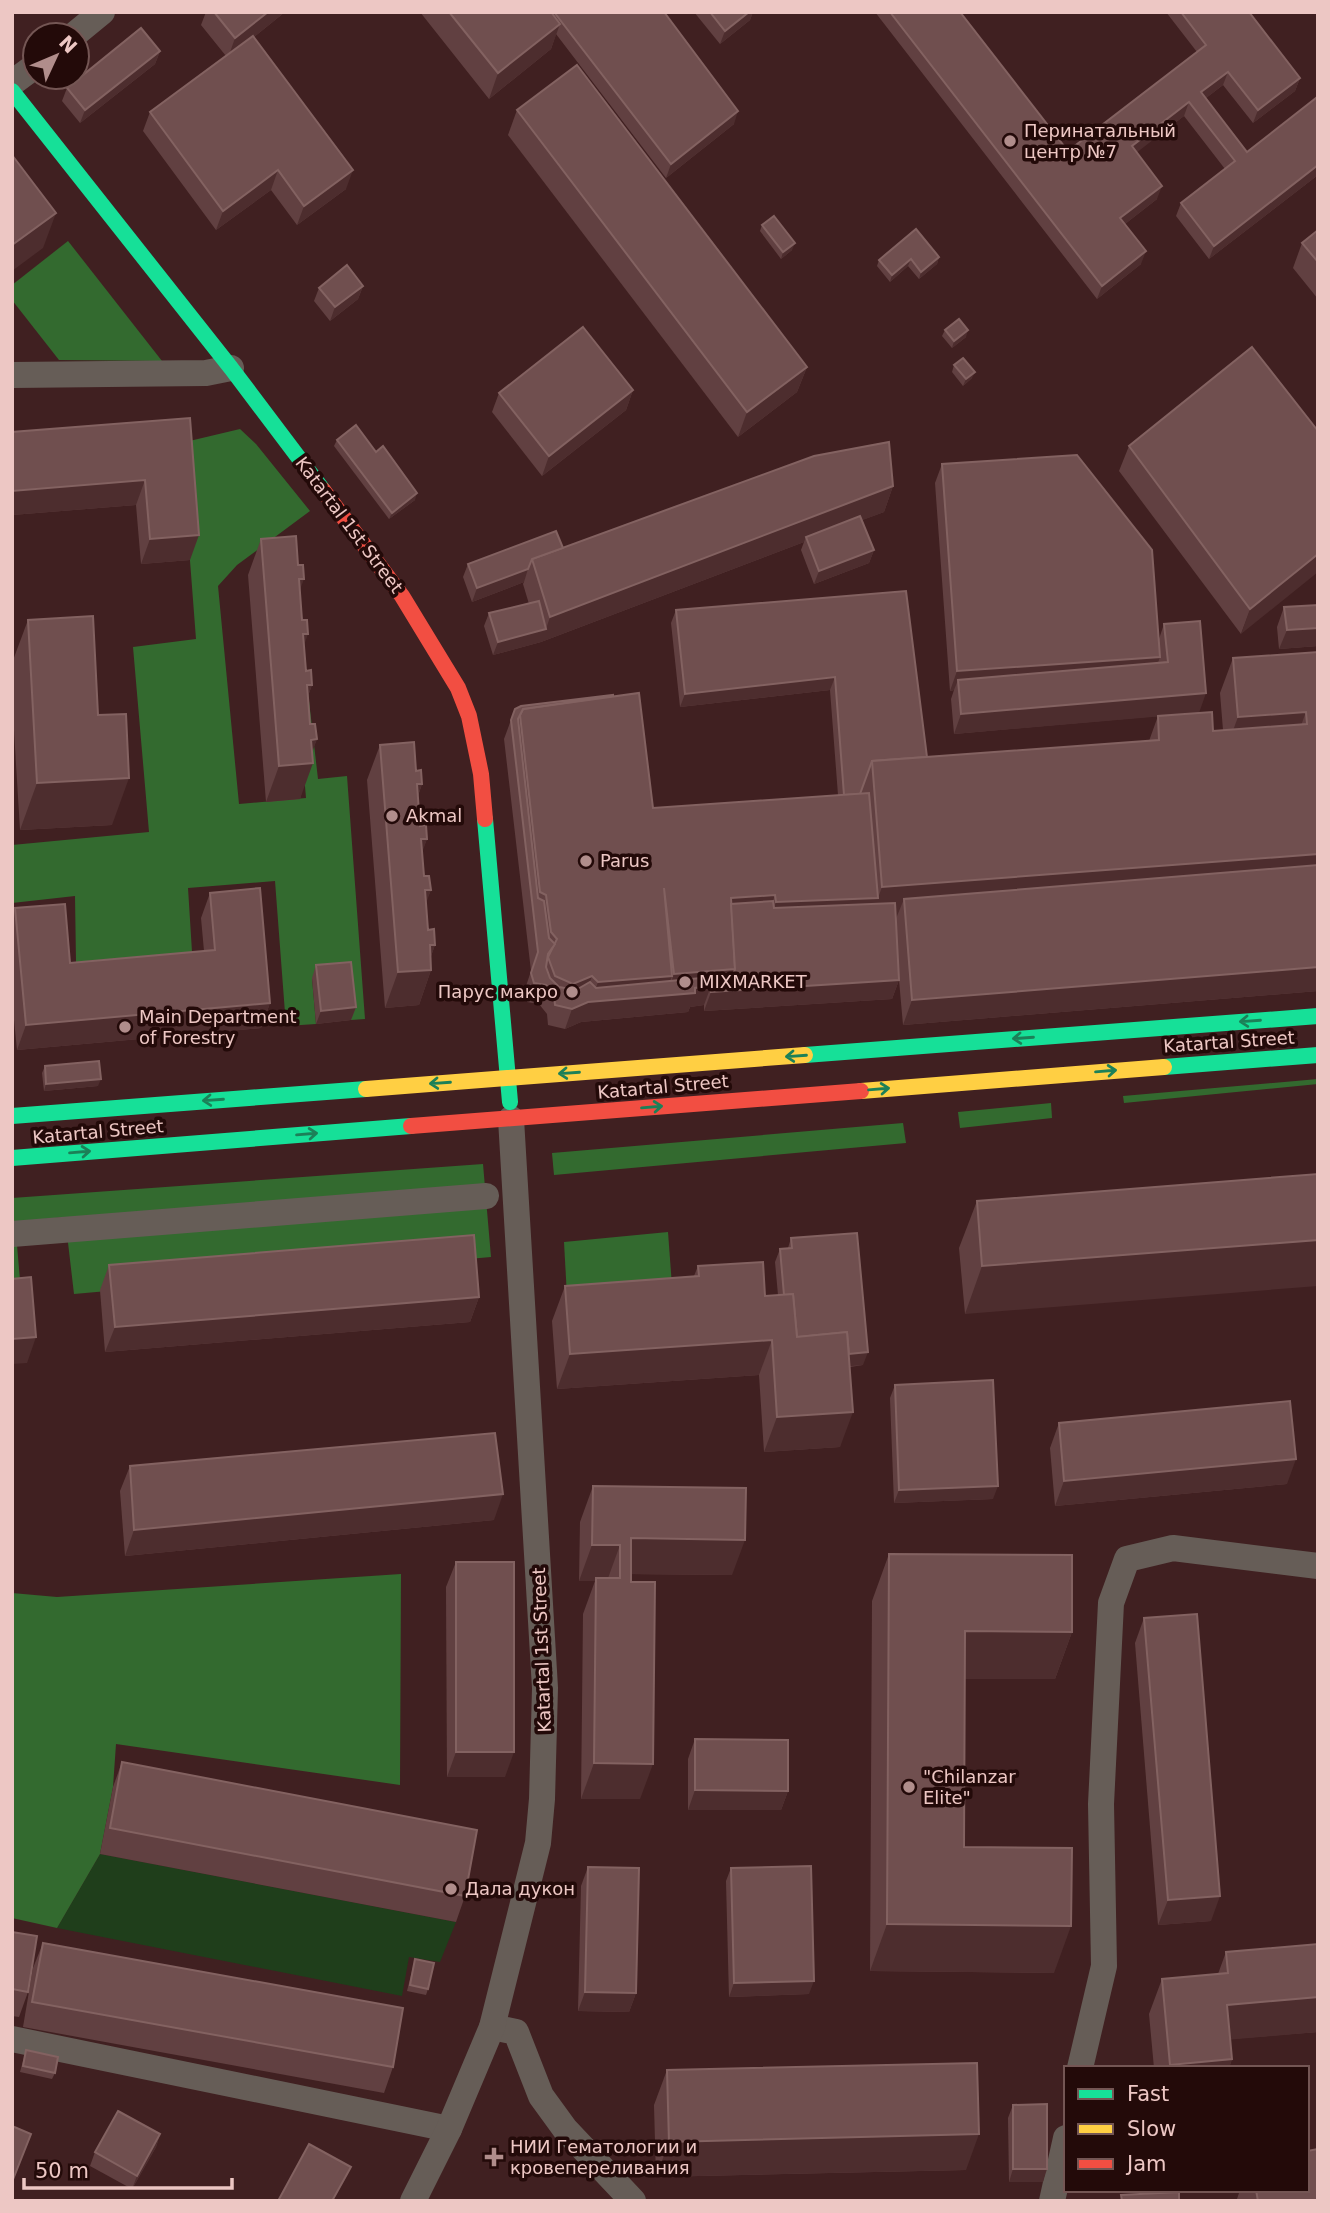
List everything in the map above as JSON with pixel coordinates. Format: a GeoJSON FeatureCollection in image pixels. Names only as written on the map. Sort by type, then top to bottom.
{"type":"FeatureCollection","features":[{"type":"Feature","properties":{"kind":"main road"},"geometry":{"type":"LineString","coordinates":[[12,91],[231,368]]}},
{"type":"Feature","properties":{"kind":"main road","name":"Katartal 1st Street"},"geometry":{"type":"LineString","coordinates":[[231,368],[402,596],[465,703],[473,730],[482,784],[511,1119]]}},
{"type":"Feature","properties":{"kind":"main road","name":"Katartal Street"},"geometry":{"type":"LineString","coordinates":[[12,1158],[511,1119],[1318,1016]]}},
{"type":"Feature","properties":{"kind":"main road","name":"Katartal Street"},"geometry":{"type":"LineString","coordinates":[[12,1116],[508,1078],[1318,1055]]}},
{"type":"Feature","properties":{"kind":"street"},"geometry":{"type":"LineString","coordinates":[[12,375],[206,373],[231,368]]}},
{"type":"Feature","properties":{"kind":"street","name":"Katartal 1st Street"},"geometry":{"type":"LineString","coordinates":[[413,2201],[449,2129],[492,2027],[538,1843],[545,1688],[511,1119]]}},
{"type":"Feature","properties":{"kind":"street"},"geometry":{"type":"LineString","coordinates":[[12,1234],[486,1196]]}},
{"type":"Feature","properties":{"kind":"street"},"geometry":{"type":"LineString","coordinates":[[1080,2066],[1104,1966],[1101,1804],[1111,1603],[1127,1559],[1174,1548],[1318,1566]]}},
{"type":"Feature","properties":{"kind":"street"},"geometry":{"type":"LineString","coordinates":[[492,2027],[516,2032],[541,2096],[565,2129],[633,2201]]}},
{"type":"Feature","properties":{"kind":"street"},"geometry":{"type":"LineString","coordinates":[[12,2039],[449,2129]]}},
{"type":"Feature","properties":{"kind":"street"},"geometry":{"type":"LineString","coordinates":[[1052,2201],[1064,2147]]}},
{"type":"Feature","properties":{"kind":"green space"},"geometry":{"type":"Polygon","coordinates":[[[68,241],[162,361],[59,360],[12,300],[12,285],[68,241]]]}},
{"type":"Feature","properties":{"kind":"green space"},"geometry":{"type":"Polygon","coordinates":[[[240,429],[256,444],[310,511],[237,565],[218,586],[239,804],[306,798],[295,668],[305,666],[318,779],[347,776],[365,1019],[351,1020],[346,975],[312,978],[316,1024],[286,1026],[275,881],[188,888],[192,952],[76,962],[75,896],[12,903],[12,845],[149,832],[133,647],[196,639],[181,443],[240,429]]]}},
{"type":"Feature","properties":{"kind":"green space"},"geometry":{"type":"Polygon","coordinates":[[[1318,1079],[1318,1084],[1124,1103],[1123,1096],[1318,1079]]]}},
{"type":"Feature","properties":{"kind":"green space"},"geometry":{"type":"Polygon","coordinates":[[[1051,1103],[1052,1118],[960,1128],[958,1112],[1051,1103]]]}},
{"type":"Feature","properties":{"kind":"green space"},"geometry":{"type":"Polygon","coordinates":[[[903,1123],[906,1143],[554,1175],[552,1153],[903,1123]]]}},
{"type":"Feature","properties":{"kind":"green space"},"geometry":{"type":"Polygon","coordinates":[[[483,1164],[491,1257],[74,1294],[65,1217],[15,1222],[22,1303],[12,1303],[12,1198],[483,1164]]]}},
{"type":"Feature","properties":{"kind":"green space"},"geometry":{"type":"Polygon","coordinates":[[[668,1232],[672,1286],[567,1296],[564,1242],[668,1232]]]}},
{"type":"Feature","properties":{"kind":"green space"},"geometry":{"type":"Polygon","coordinates":[[[401,1574],[400,1785],[116,1744],[113,1787],[100,1854],[57,1928],[12,1918],[12,1593],[57,1597],[401,1574]]]}},
{"type":"Feature","properties":{"kind":"green space"},"geometry":{"type":"Polygon","coordinates":[[[100,1854],[456,1922],[440,1962],[409,1957],[402,1996],[57,1928],[100,1854]]]}},
{"type":"Feature","properties":{"kind":"building"},"geometry":{"type":"Polygon","coordinates":[[[214,12],[268,12],[235,38],[214,12]]]}},
{"type":"Feature","properties":{"kind":"building"},"geometry":{"type":"Polygon","coordinates":[[[449,12],[551,12],[560,24],[498,73],[449,12]]]}},
{"type":"Feature","properties":{"kind":"building"},"geometry":{"type":"Polygon","coordinates":[[[554,12],[664,12],[738,111],[671,164],[554,12]]]}},
{"type":"Feature","properties":{"kind":"building"},"geometry":{"type":"Polygon","coordinates":[[[710,12],[749,12],[725,31],[710,12]]]}},
{"type":"Feature","properties":{"kind":"building","name":"Перинатальный центр №7"},"geometry":{"type":"Polygon","coordinates":[[[890,12],[960,12],[1068,151],[1206,45],[1181,12],[1249,12],[1300,78],[1258,110],[1228,72],[1201,92],[1247,152],[1316,98],[1318,165],[1214,246],[1181,203],[1235,161],[1189,102],[1132,146],[1162,186],[1120,218],[1146,251],[1102,286],[890,12]]]}},
{"type":"Feature","properties":{"kind":"building"},"geometry":{"type":"Polygon","coordinates":[[[141,28],[160,51],[85,110],[69,91],[91,91],[91,69],[141,28]]]}},
{"type":"Feature","properties":{"kind":"building"},"geometry":{"type":"Polygon","coordinates":[[[253,36],[353,170],[304,206],[278,170],[223,211],[150,112],[253,36]]]}},
{"type":"Feature","properties":{"kind":"building"},"geometry":{"type":"Polygon","coordinates":[[[577,65],[807,367],[747,412],[517,110],[577,65]]]}},
{"type":"Feature","properties":{"kind":"building"},"geometry":{"type":"Polygon","coordinates":[[[12,155],[56,213],[12,245],[12,155]]]}},
{"type":"Feature","properties":{"kind":"building"},"geometry":{"type":"Polygon","coordinates":[[[774,216],[795,243],[783,252],[762,225],[774,216]]]}},
{"type":"Feature","properties":{"kind":"building"},"geometry":{"type":"Polygon","coordinates":[[[916,229],[939,257],[921,272],[911,259],[892,275],[879,260],[916,229]]]}},
{"type":"Feature","properties":{"kind":"building"},"geometry":{"type":"Polygon","coordinates":[[[1318,230],[1318,262],[1302,243],[1318,230]]]}},
{"type":"Feature","properties":{"kind":"building"},"geometry":{"type":"Polygon","coordinates":[[[347,265],[363,286],[335,307],[319,288],[347,265]]]}},
{"type":"Feature","properties":{"kind":"building"},"geometry":{"type":"Polygon","coordinates":[[[959,319],[968,330],[954,341],[945,330],[959,319]]]}},
{"type":"Feature","properties":{"kind":"building"},"geometry":{"type":"Polygon","coordinates":[[[583,327],[633,390],[549,456],[499,393],[583,327]]]}},
{"type":"Feature","properties":{"kind":"building"},"geometry":{"type":"Polygon","coordinates":[[[1252,347],[1318,431],[1318,554],[1250,609],[1129,446],[1252,347]]]}},
{"type":"Feature","properties":{"kind":"building"},"geometry":{"type":"Polygon","coordinates":[[[963,358],[975,372],[966,379],[954,365],[963,358]]]}},
{"type":"Feature","properties":{"kind":"building"},"geometry":{"type":"Polygon","coordinates":[[[190,418],[199,535],[150,539],[145,480],[12,491],[12,432],[190,418]]]}},
{"type":"Feature","properties":{"kind":"building"},"geometry":{"type":"Polygon","coordinates":[[[356,425],[376,452],[383,446],[417,493],[392,513],[337,440],[356,425]]]}},
{"type":"Feature","properties":{"kind":"building"},"geometry":{"type":"Polygon","coordinates":[[[889,442],[893,486],[550,617],[532,559],[814,456],[889,442]]]}},
{"type":"Feature","properties":{"kind":"building"},"geometry":{"type":"Polygon","coordinates":[[[1077,455],[1152,550],[1160,657],[957,671],[942,464],[1077,455]]]}},
{"type":"Feature","properties":{"kind":"building"},"geometry":{"type":"Polygon","coordinates":[[[860,516],[874,550],[819,571],[806,537],[860,516]]]}},
{"type":"Feature","properties":{"kind":"building"},"geometry":{"type":"Polygon","coordinates":[[[556,531],[563,548],[532,559],[528,569],[477,588],[468,564],[556,531]]]}},
{"type":"Feature","properties":{"kind":"building"},"geometry":{"type":"Polygon","coordinates":[[[296,536],[298,565],[303,565],[304,579],[299,579],[302,620],[307,620],[308,634],[303,634],[306,671],[311,670],[312,685],[307,685],[310,724],[315,724],[317,739],[311,740],[313,763],[279,766],[261,539],[296,536]]]}},
{"type":"Feature","properties":{"kind":"building"},"geometry":{"type":"Polygon","coordinates":[[[906,591],[927,757],[872,761],[860,794],[844,795],[835,677],[685,694],[676,610],[906,591]]]}},
{"type":"Feature","properties":{"kind":"building"},"geometry":{"type":"Polygon","coordinates":[[[539,601],[546,629],[498,642],[489,613],[539,601]]]}},
{"type":"Feature","properties":{"kind":"building"},"geometry":{"type":"Polygon","coordinates":[[[1318,605],[1318,628],[1287,630],[1284,607],[1318,605]]]}},
{"type":"Feature","properties":{"kind":"building"},"geometry":{"type":"Polygon","coordinates":[[[93,616],[98,715],[126,714],[129,778],[37,783],[28,620],[93,616]]]}},
{"type":"Feature","properties":{"kind":"building"},"geometry":{"type":"Polygon","coordinates":[[[1200,621],[1206,693],[961,714],[958,680],[1168,662],[1164,624],[1200,621]]]}},
{"type":"Feature","properties":{"kind":"building"},"geometry":{"type":"Polygon","coordinates":[[[1318,652],[1318,854],[882,887],[872,761],[1159,740],[1158,716],[1212,712],[1213,731],[1307,724],[1306,712],[1238,717],[1233,658],[1318,652]]]}},
{"type":"Feature","properties":{"kind":"building"},"geometry":{"type":"Polygon","coordinates":[[[639,693],[653,808],[869,793],[878,898],[776,902],[775,895],[731,898],[735,969],[674,974],[664,888],[672,976],[598,982],[592,976],[573,984],[555,976],[548,957],[557,939],[551,932],[546,895],[540,892],[520,715],[523,709],[639,693]]]}},
{"type":"Feature","properties":{"kind":"building"},"geometry":{"type":"Polygon","coordinates":[[[613,695],[523,709],[518,719],[538,898],[544,901],[549,938],[555,944],[548,954],[546,967],[550,978],[559,987],[576,990],[590,982],[596,988],[733,975],[735,969],[731,904],[773,901],[774,908],[895,903],[899,980],[711,992],[711,986],[695,988],[695,993],[588,1002],[572,1009],[555,1005],[554,995],[546,985],[534,983],[531,973],[538,952],[511,720],[515,709],[521,706],[613,695]]]}},
{"type":"Feature","properties":{"kind":"building"},"geometry":{"type":"Polygon","coordinates":[[[414,742],[416,771],[421,770],[422,784],[417,784],[420,826],[426,825],[427,839],[421,839],[424,876],[429,876],[431,890],[425,890],[428,930],[434,929],[435,945],[430,945],[431,970],[398,972],[380,745],[414,742]]]}},
{"type":"Feature","properties":{"kind":"building"},"geometry":{"type":"Polygon","coordinates":[[[1318,865],[1318,967],[912,1000],[904,899],[1318,865]]]}},
{"type":"Feature","properties":{"kind":"building"},"geometry":{"type":"Polygon","coordinates":[[[260,888],[270,1003],[26,1025],[15,908],[65,904],[70,963],[215,950],[210,893],[260,888]]]}},
{"type":"Feature","properties":{"kind":"building"},"geometry":{"type":"Polygon","coordinates":[[[351,962],[356,1007],[321,1011],[316,965],[351,962]]]}},
{"type":"Feature","properties":{"kind":"building"},"geometry":{"type":"Polygon","coordinates":[[[99,1061],[101,1079],[46,1084],[45,1066],[99,1061]]]}},
{"type":"Feature","properties":{"kind":"building"},"geometry":{"type":"Polygon","coordinates":[[[1318,1174],[1318,1240],[982,1266],[977,1201],[1318,1174]]]}},
{"type":"Feature","properties":{"kind":"building"},"geometry":{"type":"Polygon","coordinates":[[[857,1233],[868,1352],[849,1354],[847,1332],[797,1337],[793,1294],[784,1295],[780,1249],[792,1248],[791,1238],[857,1233]]]}},
{"type":"Feature","properties":{"kind":"building"},"geometry":{"type":"Polygon","coordinates":[[[474,1235],[479,1297],[115,1327],[109,1265],[474,1235]]]}},
{"type":"Feature","properties":{"kind":"building"},"geometry":{"type":"Polygon","coordinates":[[[763,1262],[765,1296],[793,1294],[797,1337],[847,1332],[853,1412],[777,1417],[772,1340],[570,1354],[565,1286],[699,1276],[698,1266],[763,1262]]]}},
{"type":"Feature","properties":{"kind":"building"},"geometry":{"type":"Polygon","coordinates":[[[31,1277],[36,1337],[12,1339],[12,1279],[31,1277]]]}},
{"type":"Feature","properties":{"kind":"building"},"geometry":{"type":"Polygon","coordinates":[[[993,1380],[998,1486],[899,1490],[895,1385],[993,1380]]]}},
{"type":"Feature","properties":{"kind":"building"},"geometry":{"type":"Polygon","coordinates":[[[1290,1401],[1296,1459],[1064,1481],[1059,1423],[1290,1401]]]}},
{"type":"Feature","properties":{"kind":"building"},"geometry":{"type":"Polygon","coordinates":[[[495,1433],[503,1494],[134,1530],[130,1466],[495,1433]]]}},
{"type":"Feature","properties":{"kind":"building"},"geometry":{"type":"Polygon","coordinates":[[[593,1486],[746,1488],[745,1540],[631,1538],[631,1582],[655,1582],[653,1764],[594,1763],[596,1578],[620,1578],[620,1545],[592,1545],[593,1486]]]}},
{"type":"Feature","properties":{"kind":"building"},"geometry":{"type":"Polygon","coordinates":[[[889,1554],[1072,1555],[1072,1632],[965,1631],[964,1847],[1072,1848],[1071,1926],[887,1924],[889,1554]]]}},
{"type":"Feature","properties":{"kind":"building"},"geometry":{"type":"Polygon","coordinates":[[[456,1562],[514,1562],[514,1752],[456,1752],[456,1562]]]}},
{"type":"Feature","properties":{"kind":"building"},"geometry":{"type":"Polygon","coordinates":[[[1197,1614],[1220,1896],[1168,1900],[1144,1618],[1197,1614]]]}},
{"type":"Feature","properties":{"kind":"building"},"geometry":{"type":"Polygon","coordinates":[[[695,1739],[788,1740],[788,1791],[695,1790],[695,1739]]]}},
{"type":"Feature","properties":{"kind":"building"},"geometry":{"type":"Polygon","coordinates":[[[122,1762],[477,1830],[465,1896],[110,1828],[122,1762]]]}},
{"type":"Feature","properties":{"kind":"building"},"geometry":{"type":"Polygon","coordinates":[[[811,1866],[814,1981],[734,1983],[731,1868],[811,1866]]]}},
{"type":"Feature","properties":{"kind":"building"},"geometry":{"type":"Polygon","coordinates":[[[588,1867],[639,1868],[636,1993],[585,1992],[588,1867]]]}},
{"type":"Feature","properties":{"kind":"building"},"geometry":{"type":"Polygon","coordinates":[[[12,1932],[37,1936],[28,1992],[12,1989],[12,1932]]]}},
{"type":"Feature","properties":{"kind":"building"},"geometry":{"type":"Polygon","coordinates":[[[43,1943],[403,2008],[393,2067],[32,2002],[43,1943]]]}},
{"type":"Feature","properties":{"kind":"building"},"geometry":{"type":"Polygon","coordinates":[[[1318,1944],[1318,1997],[1227,2005],[1232,2059],[1170,2065],[1162,1979],[1228,1973],[1226,1952],[1318,1944]]]}},
{"type":"Feature","properties":{"kind":"building"},"geometry":{"type":"Polygon","coordinates":[[[415,1959],[434,1963],[428,1989],[410,1985],[415,1959]]]}},
{"type":"Feature","properties":{"kind":"building"},"geometry":{"type":"Polygon","coordinates":[[[26,2050],[58,2057],[55,2073],[23,2066],[26,2050]]]}},
{"type":"Feature","properties":{"kind":"building"},"geometry":{"type":"Polygon","coordinates":[[[977,2063],[979,2134],[669,2142],[667,2070],[977,2063]]]}},
{"type":"Feature","properties":{"kind":"building"},"geometry":{"type":"Polygon","coordinates":[[[1047,2104],[1047,2169],[1013,2169],[1013,2105],[1047,2104]]]}},
{"type":"Feature","properties":{"kind":"building"},"geometry":{"type":"Polygon","coordinates":[[[118,2111],[160,2134],[137,2176],[95,2152],[118,2111]]]}},
{"type":"Feature","properties":{"kind":"building"},"geometry":{"type":"Polygon","coordinates":[[[12,2126],[31,2134],[12,2182],[12,2126]]]}},
{"type":"Feature","properties":{"kind":"building"},"geometry":{"type":"Polygon","coordinates":[[[309,2144],[351,2167],[332,2201],[278,2201],[309,2144]]]}},
{"type":"Feature","properties":{"kind":"building"},"geometry":{"type":"Polygon","coordinates":[[[1318,2149],[1318,2201],[1258,2201],[1256,2192],[1309,2192],[1309,2151],[1318,2149]]]}},
{"type":"Feature","properties":{"kind":"building"},"geometry":{"type":"Polygon","coordinates":[[[1179,2192],[1179,2201],[1122,2201],[1121,2195],[1179,2192]]]}},
{"type":"Feature","properties":{"kind":"traffic: fast"},"geometry":{"type":"LineString","coordinates":[[12,91],[231,368],[323,490]]}},
{"type":"Feature","properties":{"kind":"traffic: fast"},"geometry":{"type":"LineString","coordinates":[[485,819],[510,1102]]}},
{"type":"Feature","properties":{"kind":"traffic: fast"},"geometry":{"type":"LineString","coordinates":[[805,1055],[1318,1016]]}},
{"type":"Feature","properties":{"kind":"traffic: fast"},"geometry":{"type":"LineString","coordinates":[[1164,1067],[1318,1055]]}},
{"type":"Feature","properties":{"kind":"traffic: fast"},"geometry":{"type":"LineString","coordinates":[[12,1116],[366,1089]]}},
{"type":"Feature","properties":{"kind":"traffic: fast"},"geometry":{"type":"LineString","coordinates":[[12,1158],[411,1126]]}},
{"type":"Feature","properties":{"kind":"traffic: slow"},"geometry":{"type":"LineString","coordinates":[[366,1089],[805,1055]]}},
{"type":"Feature","properties":{"kind":"traffic: slow"},"geometry":{"type":"LineString","coordinates":[[861,1091],[1164,1067]]}},
{"type":"Feature","properties":{"kind":"traffic: jam"},"geometry":{"type":"LineString","coordinates":[[323,490],[402,596],[458,688],[469,716],[481,774],[485,819]]}},
{"type":"Feature","properties":{"kind":"traffic: jam"},"geometry":{"type":"LineString","coordinates":[[411,1126],[861,1091]]}},
{"type":"Feature","properties":{"kind":"place","name":"Перинатальный центр №7"},"geometry":{"type":"Point","coordinates":[1010,141]}},
{"type":"Feature","properties":{"kind":"place","name":"Akmal"},"geometry":{"type":"Point","coordinates":[392,816]}},
{"type":"Feature","properties":{"kind":"place","name":"Parus"},"geometry":{"type":"Point","coordinates":[586,861]}},
{"type":"Feature","properties":{"kind":"place","name":"MIXMARKET"},"geometry":{"type":"Point","coordinates":[685,982]}},
{"type":"Feature","properties":{"kind":"place","name":"Парус макро"},"geometry":{"type":"Point","coordinates":[572,992]}},
{"type":"Feature","properties":{"kind":"place","name":"Main Department of Forestry"},"geometry":{"type":"Point","coordinates":[125,1027]}},
{"type":"Feature","properties":{"kind":"place","name":"\"Chilanzar Elite\""},"geometry":{"type":"Point","coordinates":[909,1787]}},
{"type":"Feature","properties":{"kind":"place","name":"Дала дукон"},"geometry":{"type":"Point","coordinates":[451,1889]}},
{"type":"Feature","properties":{"kind":"place","name":"НИИ Гематологии и кровепереливания"},"geometry":{"type":"Point","coordinates":[494,2157]}}]}
